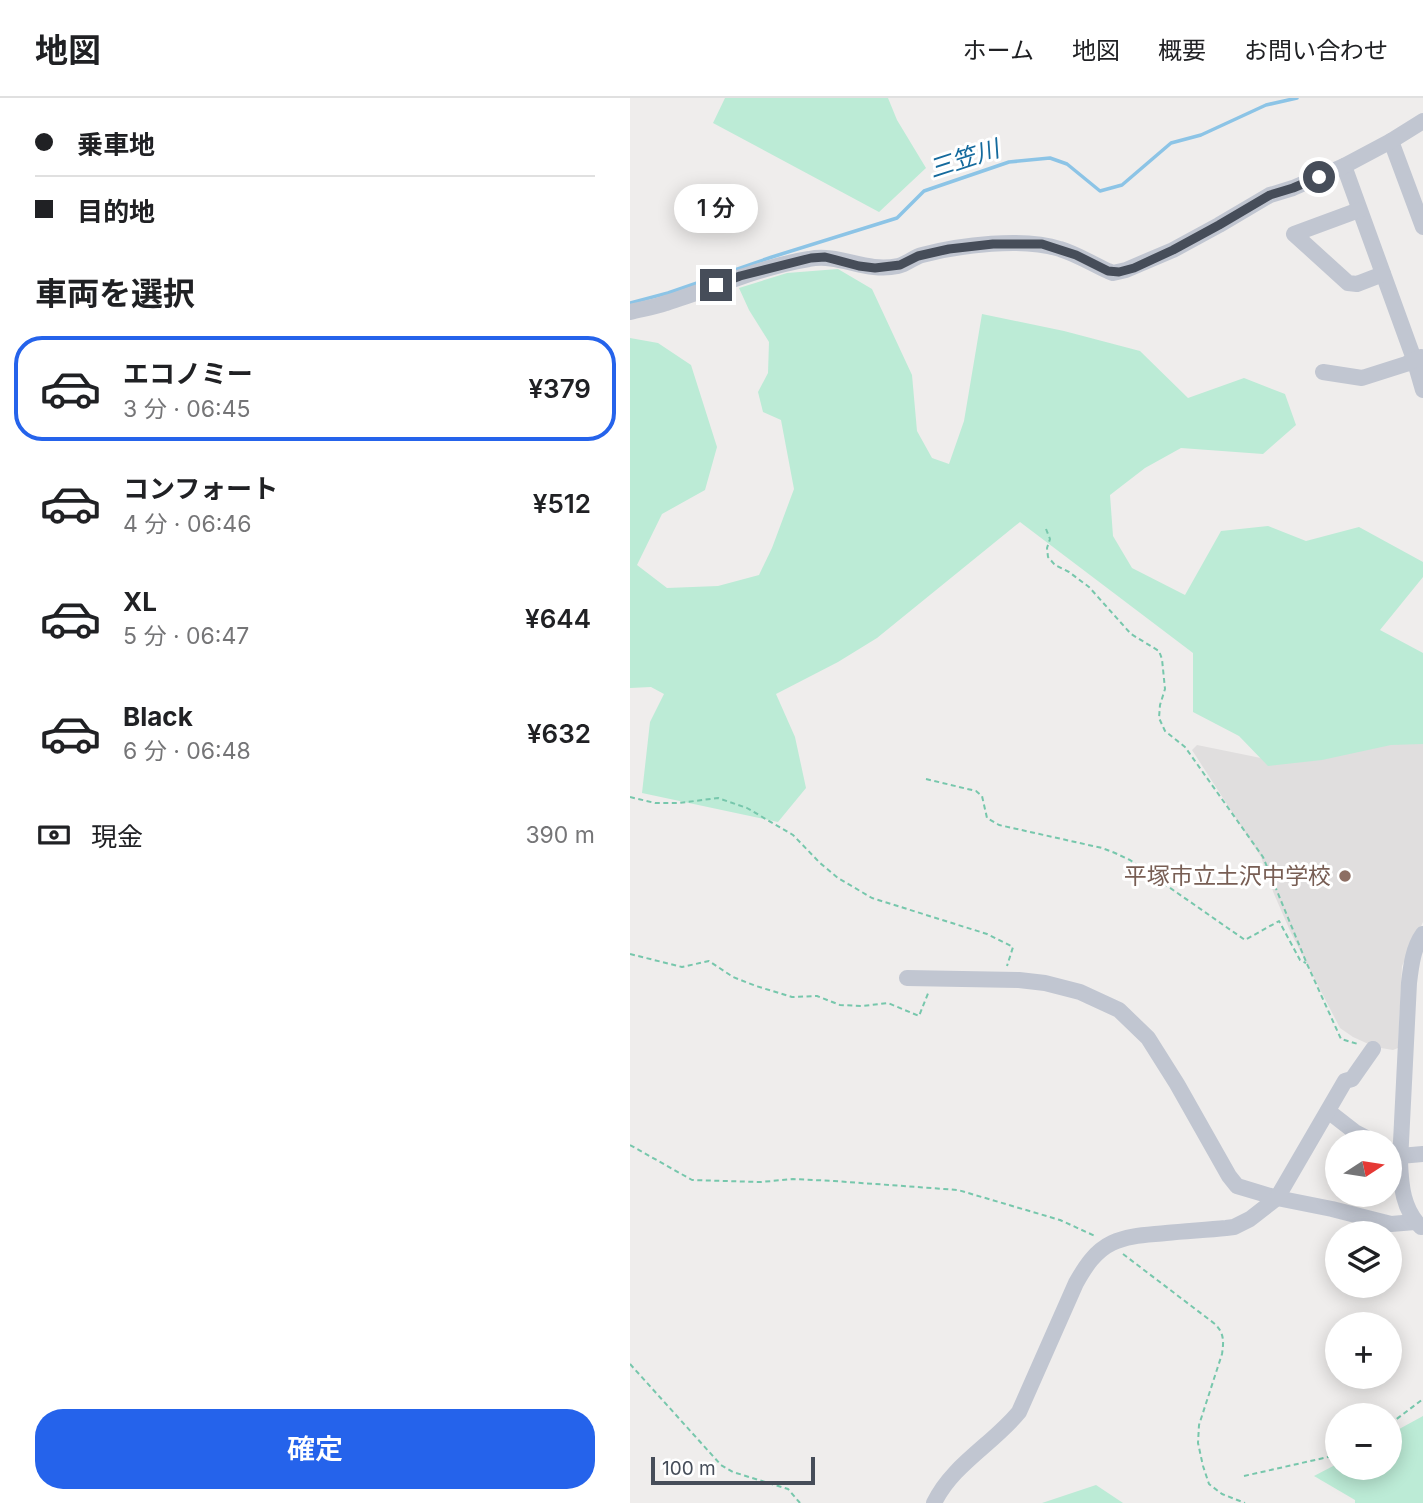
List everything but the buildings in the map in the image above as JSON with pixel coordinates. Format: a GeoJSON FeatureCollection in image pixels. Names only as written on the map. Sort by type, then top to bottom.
{"type":"FeatureCollection","features":[{"type":"Feature","properties":{"kind":"street"},"geometry":{"type":"LineString","coordinates":[[630,312],[664,304],[740,276],[825,257],[875,268],[900,265],[918,256],[969,246],[1042,244],[1076,255],[1108,271],[1119,272],[1173,250],[1270,195],[1344,166],[1423,121]]}},
{"type":"Feature","properties":{"kind":"street"},"geometry":{"type":"LineString","coordinates":[[1391,141],[1423,227]]}},
{"type":"Feature","properties":{"kind":"street"},"geometry":{"type":"LineString","coordinates":[[1344,166],[1383,275],[1419,357],[1423,390]]}},
{"type":"Feature","properties":{"kind":"street"},"geometry":{"type":"LineString","coordinates":[[1360,210],[1294,234],[1348,283],[1357,284],[1383,275]]}},
{"type":"Feature","properties":{"kind":"street"},"geometry":{"type":"LineString","coordinates":[[1323,372],[1363,379],[1419,357]]}},
{"type":"Feature","properties":{"kind":"street"},"geometry":{"type":"LineString","coordinates":[[1397,1130],[1409,983],[1413,958],[1423,934]]}},
{"type":"Feature","properties":{"kind":"street"},"geometry":{"type":"LineString","coordinates":[[907,978],[1045,983],[1080,992],[1119,1010],[1148,1038],[1237,1186],[1391,1224],[1419,1226]]}},
{"type":"Feature","properties":{"kind":"street"},"geometry":{"type":"LineString","coordinates":[[934,1503],[956,1472],[1019,1412],[1076,1283],[1096,1254],[1111,1244],[1141,1235],[1234,1227],[1251,1219],[1277,1198],[1345,1082],[1353,1079],[1373,1049]]}},
{"type":"Feature","properties":{"kind":"street"},"geometry":{"type":"LineString","coordinates":[[1328,1111],[1352,1130]]}},
{"type":"Feature","properties":{"kind":"street"},"geometry":{"type":"LineString","coordinates":[[1402,1153],[1423,1154]]}},
{"type":"Feature","properties":{"kind":"street"},"geometry":{"type":"LineString","coordinates":[[1402,1190],[1405,1204],[1419,1226]]}},
{"type":"Feature","properties":{"kind":"path"},"geometry":{"type":"LineString","coordinates":[[1046,529],[1050,539],[1048,557],[1055,565],[1089,587],[1131,634],[1159,651],[1165,689],[1159,719],[1165,731],[1185,747],[1263,857],[1341,1039],[1373,1049]]}},
{"type":"Feature","properties":{"kind":"path"},"geometry":{"type":"LineString","coordinates":[[926,779],[976,790],[982,796],[988,818],[999,825],[1101,848],[1130,860],[1245,940],[1279,921],[1300,960],[1307,964]]}},
{"type":"Feature","properties":{"kind":"path"},"geometry":{"type":"LineString","coordinates":[[630,797],[655,803],[679,803],[718,797],[747,808],[793,835],[838,878],[872,898],[987,934],[1013,947],[1003,981]]}},
{"type":"Feature","properties":{"kind":"path"},"geometry":{"type":"LineString","coordinates":[[630,954],[682,967],[709,961],[733,977],[792,997],[817,996],[840,1004],[863,1006],[888,1003],[919,1016],[933,980]]}},
{"type":"Feature","properties":{"kind":"path"},"geometry":{"type":"LineString","coordinates":[[630,1145],[692,1180],[834,1181],[958,1190],[1060,1220],[1111,1244],[1221,1330],[1224,1342],[1222,1354],[1199,1425],[1198,1443],[1209,1484],[1222,1494],[1245,1503]]}},
{"type":"Feature","properties":{"kind":"path"},"geometry":{"type":"LineString","coordinates":[[630,1364],[721,1465],[733,1472],[788,1489],[800,1503]]}},
{"type":"Feature","properties":{"kind":"path"},"geometry":{"type":"LineString","coordinates":[[1402,1415],[1423,1399]]}},
{"type":"Feature","properties":{"kind":"path"},"geometry":{"type":"LineString","coordinates":[[1244,1476],[1325,1458]]}},
{"type":"Feature","properties":{"kind":"shaded area","name":"平塚市立土沢中学校"},"geometry":{"type":"Polygon","coordinates":[[[1423,733],[1423,922],[1402,966],[1398,1048],[1393,1050],[1375,1047],[1340,1028],[1291,933],[1261,857],[1192,750],[1197,745],[1280,762],[1423,733]]]}},
{"type":"Feature","properties":{"kind":"green space"},"geometry":{"type":"Polygon","coordinates":[[[725,98],[888,98],[897,120],[926,168],[879,212],[713,123],[725,98]]]}},
{"type":"Feature","properties":{"kind":"green space"},"geometry":{"type":"Polygon","coordinates":[[[838,269],[872,289],[912,375],[917,431],[932,458],[949,464],[964,421],[982,314],[1064,331],[1140,351],[1188,398],[1244,378],[1285,394],[1296,425],[1263,454],[1181,448],[1145,468],[1110,495],[1113,536],[1132,568],[1185,595],[1221,531],[1268,526],[1306,541],[1359,527],[1423,562],[1423,577],[1380,630],[1423,653],[1423,744],[1391,745],[1322,760],[1268,766],[1239,736],[1193,712],[1193,653],[1020,522],[877,638],[776,694],[795,737],[806,788],[778,822],[642,793],[650,722],[664,694],[651,687],[630,688],[630,338],[658,343],[691,365],[717,447],[705,490],[662,514],[637,565],[667,588],[718,586],[759,575],[794,489],[781,420],[763,412],[758,392],[768,373],[769,342],[739,288],[787,273],[838,269]]]}},
{"type":"Feature","properties":{"kind":"green space"},"geometry":{"type":"Polygon","coordinates":[[[1423,1416],[1423,1503],[1355,1503],[1355,1500],[1314,1476],[1325,1470],[1325,1480],[1402,1480],[1402,1427],[1423,1416]]]}},
{"type":"Feature","properties":{"kind":"green space"},"geometry":{"type":"Polygon","coordinates":[[[1096,1485],[1123,1503],[1042,1503],[1096,1485]]]}},
{"type":"Feature","properties":{"kind":"waterway","name":"三笠川"},"geometry":{"type":"LineString","coordinates":[[630,303],[897,218],[924,191],[1009,162],[1050,158],[1067,164],[1100,191],[1122,185],[1171,143],[1201,135],[1266,105],[1297,98]]}},
{"type":"Feature","properties":{"kind":"place","name":"平塚市立土沢中学校"},"geometry":{"type":"Point","coordinates":[1345,876]}},
{"type":"Feature","properties":{"kind":"route"},"geometry":{"type":"LineString","coordinates":[[716,285],[811,258],[825,257],[875,268],[900,265],[918,256],[949,249],[993,244],[1042,244],[1059,248],[1108,271],[1119,272],[1173,250],[1270,195],[1319,177]]}}]}
